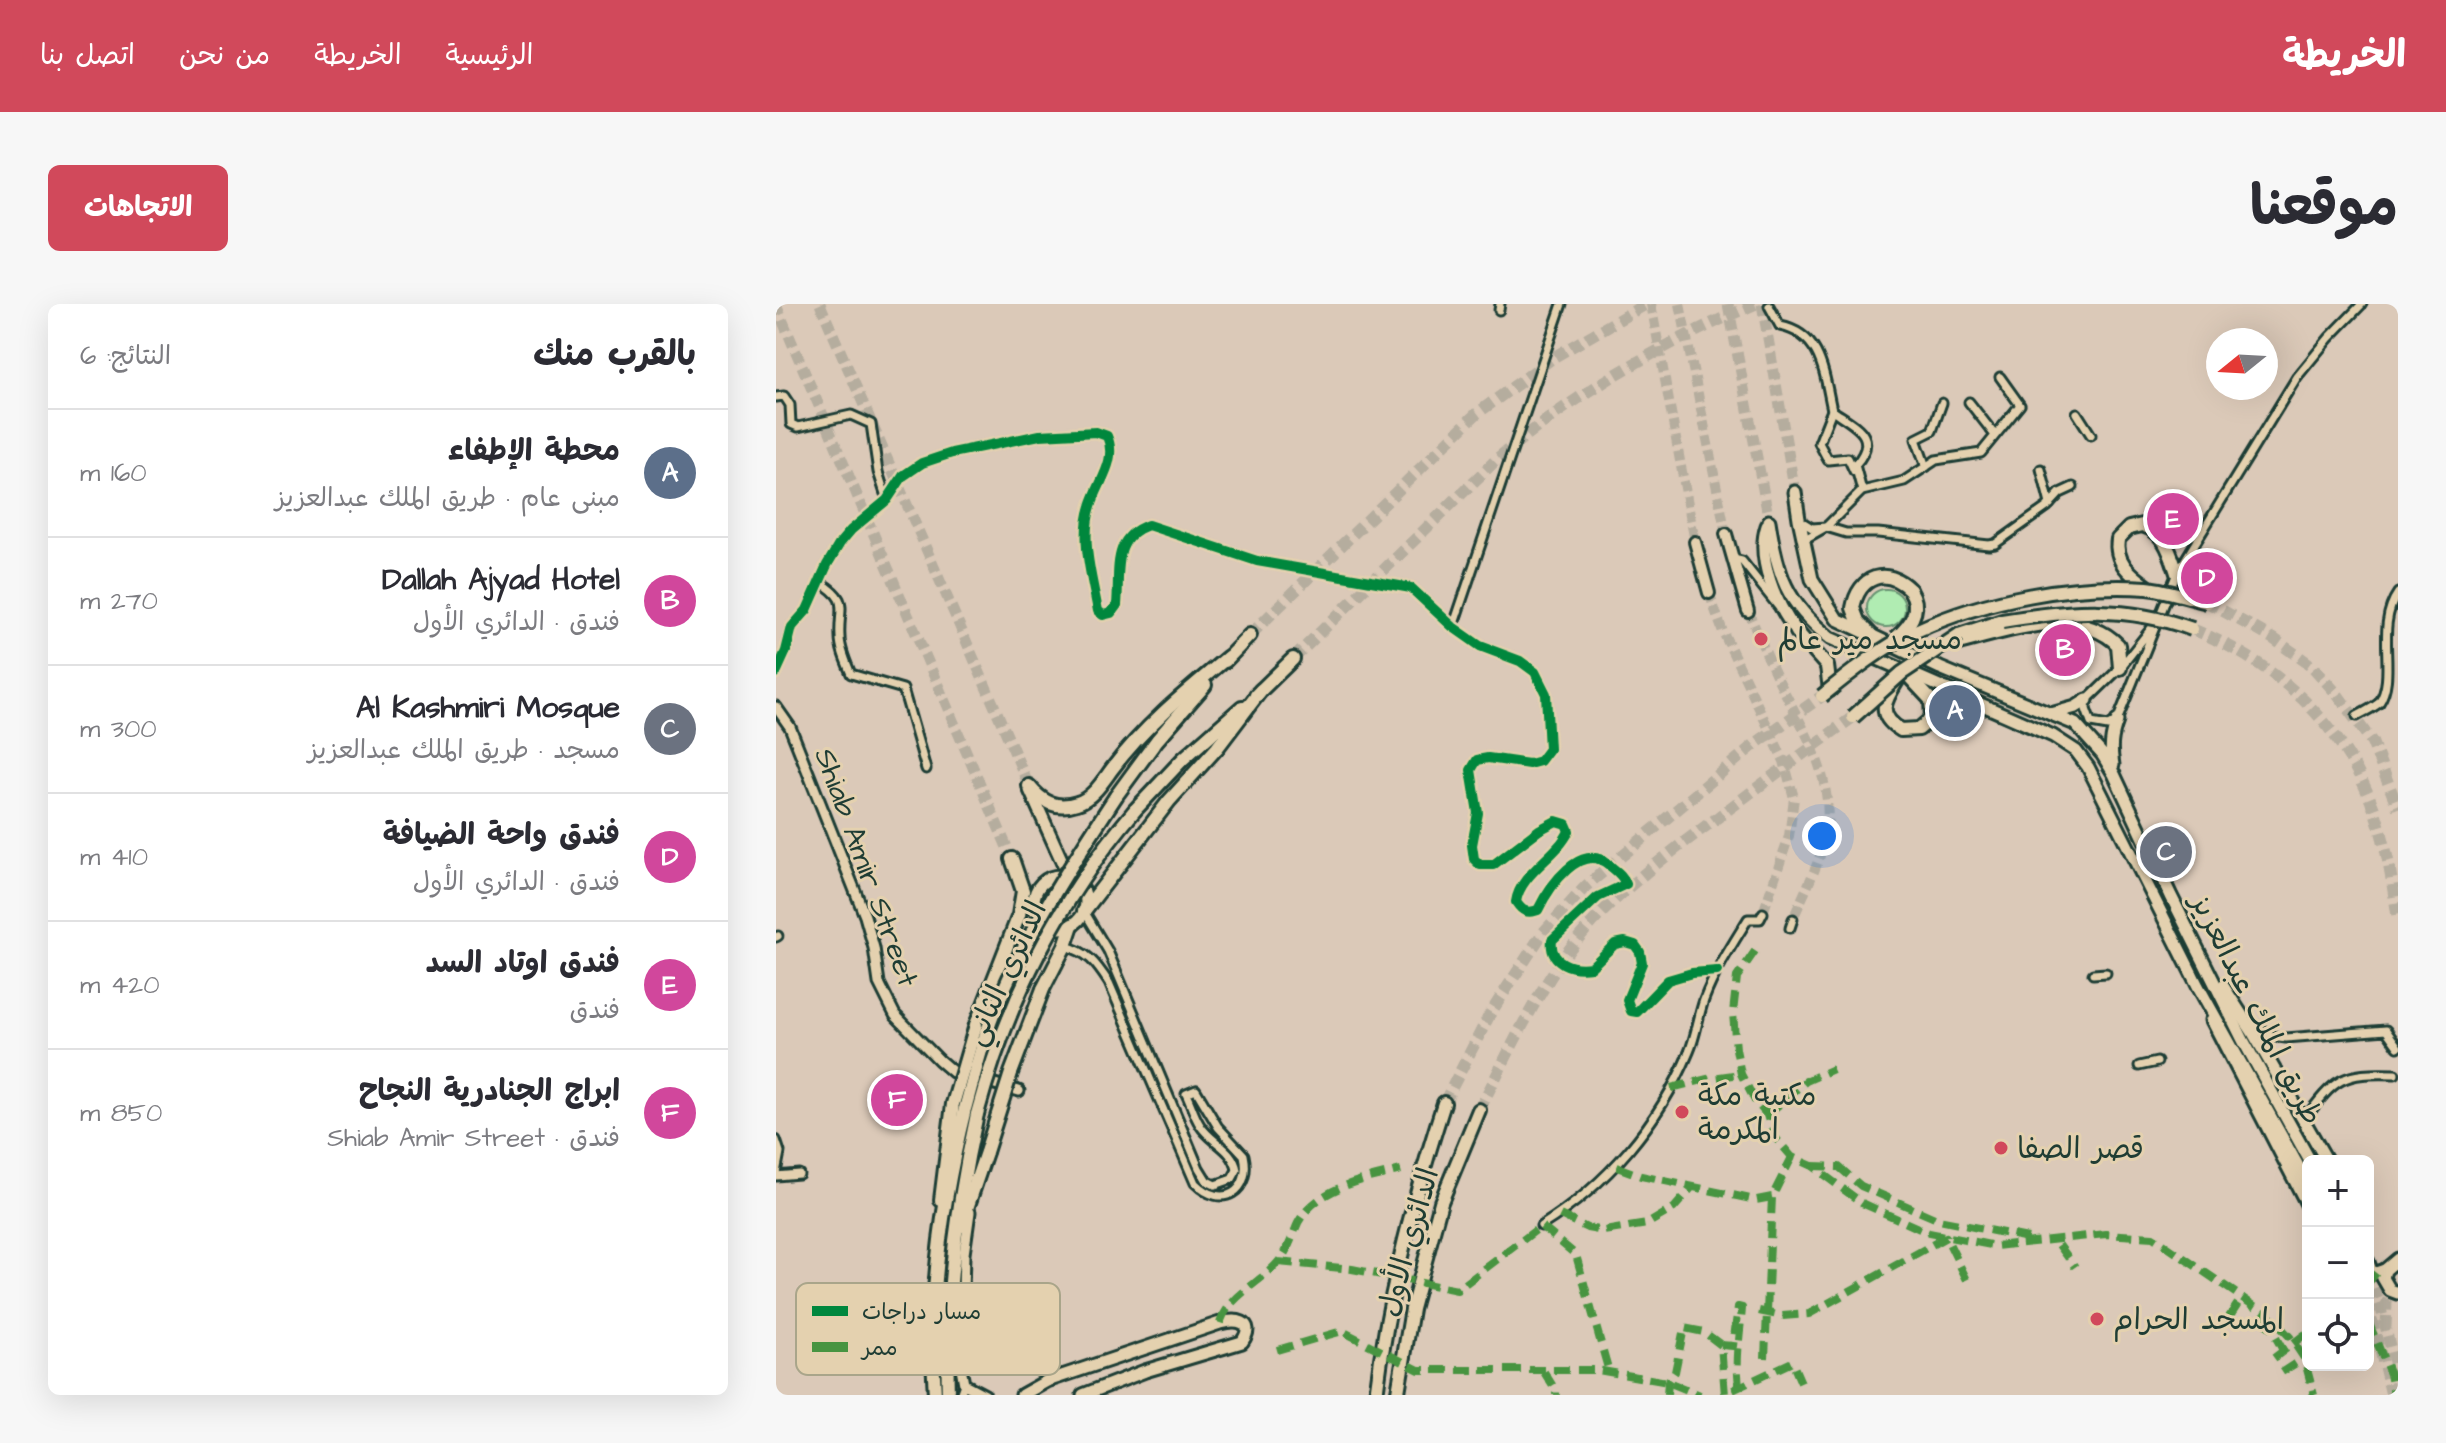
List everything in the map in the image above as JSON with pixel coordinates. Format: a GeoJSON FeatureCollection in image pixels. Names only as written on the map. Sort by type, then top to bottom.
{"type":"FeatureCollection","features":[{"type":"Feature","properties":{"kind":"highway"},"geometry":{"type":"LineString","coordinates":[[2149,588],[2122,564],[2117,548],[2123,532],[2136,525],[2150,527],[2160,535],[2177,573]]}},
{"type":"Feature","properties":{"kind":"highway"},"geometry":{"type":"LineString","coordinates":[[1873,637],[1858,621],[1853,608],[1860,587],[1878,577],[1900,581],[1910,590],[1916,607],[1913,619],[1879,653]]}},
{"type":"Feature","properties":{"kind":"highway"},"geometry":{"type":"LineString","coordinates":[[1797,632],[1827,666],[1826,693],[1879,653],[1918,630],[1991,604],[2050,592],[2149,588],[2207,602]]}},
{"type":"Feature","properties":{"kind":"highway"},"geometry":{"type":"LineString","coordinates":[[1853,717],[1902,671],[1957,640],[2002,621],[2082,611],[2122,611],[2161,617],[2192,629]]}},
{"type":"Feature","properties":{"kind":"highway"},"geometry":{"type":"LineString","coordinates":[[1957,640],[2040,625],[2081,624],[2099,630],[2118,645],[2120,668]]}},
{"type":"Feature","properties":{"kind":"highway","name":"الدائري الثاني"},"geometry":{"type":"LineString","coordinates":[[950,1283],[952,1247],[963,1173],[965,1109],[987,1032],[1004,989],[1061,880],[1116,796],[1157,740],[1250,635]]}},
{"type":"Feature","properties":{"kind":"highway"},"geometry":{"type":"LineString","coordinates":[[1029,786],[1047,803],[1065,806],[1088,798],[1160,714],[1228,657]]}},
{"type":"Feature","properties":{"kind":"highway","name":"الدائري الثاني"},"geometry":{"type":"LineString","coordinates":[[965,1109],[1037,953],[1099,855],[1172,769],[1293,659]]}},
{"type":"Feature","properties":{"kind":"highway"},"geometry":{"type":"LineString","coordinates":[[1902,671],[1931,700],[1934,709],[1932,718],[1919,729],[1901,730],[1886,716],[1884,708],[1887,697],[1902,671]]}},
{"type":"Feature","properties":{"kind":"highway"},"geometry":{"type":"LineString","coordinates":[[1084,911],[1169,801],[1217,748],[1261,690]]}},
{"type":"Feature","properties":{"kind":"highway"},"geometry":{"type":"LineString","coordinates":[[937,1283],[941,1180],[965,1109],[976,1025],[1019,915],[1023,891],[1012,859]]}},
{"type":"Feature","properties":{"kind":"highway"},"geometry":{"type":"LineString","coordinates":[[952,1247],[974,1193],[1011,1073],[1043,989],[1072,925]]}},
{"type":"Feature","properties":{"kind":"highway","name":"الدائري الأول"},"geometry":{"type":"LineString","coordinates":[[1377,1388],[1383,1335],[1399,1266],[1423,1169],[1444,1103]]}},
{"type":"Feature","properties":{"kind":"highway","name":"الدائري الأول"},"geometry":{"type":"LineString","coordinates":[[1398,1392],[1412,1309],[1441,1202],[1479,1110]]}},
{"type":"Feature","properties":{"kind":"highway"},"geometry":{"type":"LineString","coordinates":[[934,1375],[935,1395]]}},
{"type":"Feature","properties":{"kind":"highway","name":"الدائري الثاني"},"geometry":{"type":"LineString","coordinates":[[948,1375],[948,1395]]}},
{"type":"Feature","properties":{"kind":"main road","name":"طريق الملك عبدالعزيز"},"geometry":{"type":"LineString","coordinates":[[1795,492],[1812,579],[1837,619],[2075,724],[2088,736],[2114,774],[2243,1040],[2307,1155]]}},
{"type":"Feature","properties":{"kind":"main road","name":"طريق الملك عبدالعزيز"},"geometry":{"type":"LineString","coordinates":[[1784,612],[1774,591],[1763,538],[1769,521],[1779,575],[1786,589],[1818,628],[1851,649],[2027,724],[2076,751],[2088,767],[2198,986],[2302,1173]]}},
{"type":"Feature","properties":{"kind":"main road"},"geometry":{"type":"LineString","coordinates":[[1726,534],[1748,611]]}},
{"type":"Feature","properties":{"kind":"main road"},"geometry":{"type":"LineString","coordinates":[[1695,542],[1709,593]]}},
{"type":"Feature","properties":{"kind":"main road"},"geometry":{"type":"LineString","coordinates":[[1784,612],[1797,632]]}},
{"type":"Feature","properties":{"kind":"main road"},"geometry":{"type":"LineString","coordinates":[[2051,714],[2076,707],[2087,700]]}},
{"type":"Feature","properties":{"kind":"main road"},"geometry":{"type":"LineString","coordinates":[[2027,724],[2034,708]]}},
{"type":"Feature","properties":{"kind":"main road"},"geometry":{"type":"LineString","coordinates":[[2114,774],[2110,750],[2117,721]]}},
{"type":"Feature","properties":{"kind":"main road"},"geometry":{"type":"LineString","coordinates":[[1029,786],[1069,877]]}},
{"type":"Feature","properties":{"kind":"main road"},"geometry":{"type":"LineString","coordinates":[[1012,859],[1034,899]]}},
{"type":"Feature","properties":{"kind":"main road"},"geometry":{"type":"LineString","coordinates":[[1062,875],[1069,877],[1082,887],[1084,911],[1072,925],[1057,928],[1042,921],[1034,907],[1036,891],[1046,879],[1062,875]]}},
{"type":"Feature","properties":{"kind":"main road"},"geometry":{"type":"LineString","coordinates":[[2198,950],[2245,1019],[2324,1155]]}},
{"type":"Feature","properties":{"kind":"main road"},"geometry":{"type":"LineString","coordinates":[[2198,986],[2219,1037],[2302,1195]]}},
{"type":"Feature","properties":{"kind":"main road"},"geometry":{"type":"LineString","coordinates":[[2374,1272],[2385,1270],[2398,1259]]}},
{"type":"Feature","properties":{"kind":"main road"},"geometry":{"type":"LineString","coordinates":[[2385,1270],[2384,1283],[2394,1293],[2397,1287]]}},
{"type":"Feature","properties":{"kind":"main road"},"geometry":{"type":"LineString","coordinates":[[1022,1395],[1047,1381],[1220,1323],[1235,1319],[1244,1323],[1247,1329],[1242,1342],[1145,1371],[1083,1395]]}},
{"type":"Feature","properties":{"kind":"street"},"geometry":{"type":"LineString","coordinates":[[1453,627],[1562,304]]}},
{"type":"Feature","properties":{"kind":"street"},"geometry":{"type":"LineString","coordinates":[[2154,625],[2120,668],[2087,700],[2086,709],[2091,723],[2108,726],[2117,721],[2177,573],[2297,377],[2362,304]]}},
{"type":"Feature","properties":{"kind":"street"},"geometry":{"type":"LineString","coordinates":[[1769,306],[1780,326],[1796,329],[1814,345],[1832,410],[1819,443],[1828,460],[1848,458],[1862,491]]}},
{"type":"Feature","properties":{"kind":"street"},"geometry":{"type":"LineString","coordinates":[[1803,540],[1826,527],[1862,491],[1904,481],[1936,460],[1981,453],[2020,405],[2000,377]]}},
{"type":"Feature","properties":{"kind":"street"},"geometry":{"type":"LineString","coordinates":[[776,397],[784,396],[790,405],[791,424],[798,427],[851,415],[871,424],[878,472],[887,500]]}},
{"type":"Feature","properties":{"kind":"street"},"geometry":{"type":"LineString","coordinates":[[1969,402],[1994,434]]}},
{"type":"Feature","properties":{"kind":"street"},"geometry":{"type":"LineString","coordinates":[[1926,467],[1916,439],[1932,431],[1942,403]]}},
{"type":"Feature","properties":{"kind":"street"},"geometry":{"type":"LineString","coordinates":[[1832,410],[1853,423],[1868,444],[1867,452],[1855,465],[1855,473]]}},
{"type":"Feature","properties":{"kind":"street"},"geometry":{"type":"LineString","coordinates":[[2077,413],[2091,435]]}},
{"type":"Feature","properties":{"kind":"street"},"geometry":{"type":"LineString","coordinates":[[776,673],[792,627],[807,610],[840,543],[887,500],[903,476],[922,463],[952,453],[1040,435],[1096,432],[1107,436],[1112,449],[1086,526],[1098,611],[1103,615],[1111,613],[1117,605],[1122,544],[1133,530],[1148,525],[1257,561],[1411,588],[1453,627],[1480,646],[1520,661],[1535,672],[1546,694],[1549,749],[1540,761],[1529,764],[1488,758],[1477,760],[1471,770],[1478,813],[1472,845],[1474,859],[1480,865],[1493,865],[1556,821],[1566,824],[1569,831],[1564,841],[1518,890],[1516,902],[1522,910],[1529,913],[1538,910],[1548,891],[1578,861],[1589,856],[1603,859],[1624,878],[1626,884],[1598,897],[1552,940],[1551,949],[1555,957],[1567,965],[1581,968],[1599,962],[1615,944],[1625,942],[1635,945],[1642,963],[1627,1000],[1631,1011],[1637,1012],[1668,980],[1717,971]]}},
{"type":"Feature","properties":{"kind":"street"},"geometry":{"type":"LineString","coordinates":[[2041,469],[2050,504]]}},
{"type":"Feature","properties":{"kind":"street"},"geometry":{"type":"LineString","coordinates":[[1799,519],[1812,528],[1826,527],[1846,533],[1878,533],[1989,545],[1995,544],[2050,504],[2060,493],[2073,487]]}},
{"type":"Feature","properties":{"kind":"street"},"geometry":{"type":"LineString","coordinates":[[1733,559],[1742,561],[1784,612]]}},
{"type":"Feature","properties":{"kind":"street"},"geometry":{"type":"LineString","coordinates":[[820,582],[836,592],[843,606],[840,636],[851,674],[903,689],[926,769]]}},
{"type":"Feature","properties":{"kind":"street"},"geometry":{"type":"LineString","coordinates":[[2357,716],[2377,705],[2386,694],[2392,670],[2387,623],[2392,601],[2398,593]]}},
{"type":"Feature","properties":{"kind":"street","name":"Shiab Amir Street"},"geometry":{"type":"LineString","coordinates":[[776,707],[790,727],[865,916],[879,983],[895,1015],[953,1072],[1019,1091]]}},
{"type":"Feature","properties":{"kind":"street"},"geometry":{"type":"LineString","coordinates":[[1065,946],[1082,951],[1093,959],[1109,983],[1195,1183],[1206,1194],[1217,1197],[1239,1189],[1245,1179],[1244,1155],[1218,1127],[1196,1090],[1186,1094],[1200,1125],[1211,1139],[1231,1154],[1237,1170],[1225,1184],[1215,1185],[1207,1181],[1199,1168],[1108,951],[1084,911]]}},
{"type":"Feature","properties":{"kind":"street"},"geometry":{"type":"LineString","coordinates":[[1541,1226],[1560,1215],[1617,1167],[1652,1120],[1690,1050],[1704,1001],[1717,971],[1748,919],[1762,916]]}},
{"type":"Feature","properties":{"kind":"street"},"geometry":{"type":"LineString","coordinates":[[1790,928],[1793,919]]}},
{"type":"Feature","properties":{"kind":"street"},"geometry":{"type":"LineString","coordinates":[[2093,974],[2106,973]]}},
{"type":"Feature","properties":{"kind":"street"},"geometry":{"type":"LineString","coordinates":[[2245,1019],[2272,1036],[2286,1038],[2386,1030],[2398,1047]]}},
{"type":"Feature","properties":{"kind":"street"},"geometry":{"type":"LineString","coordinates":[[2139,1066],[2157,1062]]}},
{"type":"Feature","properties":{"kind":"street"},"geometry":{"type":"LineString","coordinates":[[2304,1120],[2337,1081],[2360,1074],[2395,1074]]}},
{"type":"Feature","properties":{"kind":"street"},"geometry":{"type":"LineString","coordinates":[[776,1140],[780,1152],[776,1174],[799,1174]]}},
{"type":"Feature","properties":{"kind":"street"},"geometry":{"type":"LineString","coordinates":[[963,1283],[964,1254],[974,1193]]}},
{"type":"Feature","properties":{"kind":"street"},"geometry":{"type":"LineString","coordinates":[[960,1395],[964,1384],[962,1375]]}},
{"type":"Feature","properties":{"kind":"street"},"geometry":{"type":"LineString","coordinates":[[964,1384],[985,1395]]}},
{"type":"Feature","properties":{"kind":"green space"},"geometry":{"type":"Polygon","coordinates":[[[1886,589],[1900,594],[1905,608],[1900,622],[1886,627],[1872,622],[1867,608],[1872,594],[1886,589]]]}},
{"type":"Feature","properties":{"kind":"tunnel"},"geometry":{"type":"LineString","coordinates":[[820,304],[1029,786]]}},
{"type":"Feature","properties":{"kind":"tunnel"},"geometry":{"type":"LineString","coordinates":[[1250,635],[1475,415],[1554,357],[1646,304]]}},
{"type":"Feature","properties":{"kind":"tunnel"},"geometry":{"type":"LineString","coordinates":[[1651,304],[1695,542]]}},
{"type":"Feature","properties":{"kind":"tunnel"},"geometry":{"type":"LineString","coordinates":[[1680,304],[1726,534]]}},
{"type":"Feature","properties":{"kind":"tunnel"},"geometry":{"type":"LineString","coordinates":[[1728,304],[1769,521]]}},
{"type":"Feature","properties":{"kind":"tunnel"},"geometry":{"type":"LineString","coordinates":[[1293,659],[1498,458],[1528,434],[1589,391],[1653,353],[1755,304]]}},
{"type":"Feature","properties":{"kind":"tunnel"},"geometry":{"type":"LineString","coordinates":[[1762,304],[1795,492]]}},
{"type":"Feature","properties":{"kind":"tunnel"},"geometry":{"type":"LineString","coordinates":[[776,305],[1012,859]]}},
{"type":"Feature","properties":{"kind":"tunnel"},"geometry":{"type":"LineString","coordinates":[[1709,593],[1723,632],[1784,761],[1794,798],[1789,836],[1763,913]]}},
{"type":"Feature","properties":{"kind":"tunnel"},"geometry":{"type":"LineString","coordinates":[[2207,602],[2274,639],[2312,666],[2372,742],[2398,808]]}},
{"type":"Feature","properties":{"kind":"tunnel"},"geometry":{"type":"LineString","coordinates":[[1748,611],[1812,747],[1825,786],[1825,839],[1793,919]]}},
{"type":"Feature","properties":{"kind":"tunnel"},"geometry":{"type":"LineString","coordinates":[[2192,629],[2250,658],[2277,677],[2323,720],[2342,746],[2377,818],[2398,919]]}},
{"type":"Feature","properties":{"kind":"tunnel"},"geometry":{"type":"LineString","coordinates":[[1444,1103],[1490,1014],[1542,934],[1586,886],[1755,744],[1822,696]]}},
{"type":"Feature","properties":{"kind":"tunnel"},"geometry":{"type":"LineString","coordinates":[[1479,1110],[1549,979],[1594,921],[1675,849],[1853,717]]}},
{"type":"Feature","properties":{"kind":"tunnel"},"geometry":{"type":"LineString","coordinates":[[2386,1327],[2387,1302],[2395,1285]]}},
{"type":"Feature","properties":{"kind":"tunnel"},"geometry":{"type":"LineString","coordinates":[[2374,1289],[2398,1378]]}},
{"type":"Feature","properties":{"kind":"tunnel"},"geometry":{"type":"LineString","coordinates":[[2374,1327],[2391,1395]]}},
{"type":"Feature","properties":{"kind":"marked path"},"geometry":{"type":"LineString","coordinates":[[1755,951],[1737,977],[1733,1013],[1736,1049],[1741,1074],[1755,1101],[1767,1115],[1773,1135],[1792,1157],[1812,1166],[1862,1203],[1929,1233],[1996,1246],[2106,1234],[2153,1237],[2272,1318],[2304,1358],[2314,1395]]}},
{"type":"Feature","properties":{"kind":"marked path"},"geometry":{"type":"LineString","coordinates":[[1767,1115],[1806,1081],[1833,1069]]}},
{"type":"Feature","properties":{"kind":"marked path"},"geometry":{"type":"LineString","coordinates":[[1671,1088],[1741,1074]]}},
{"type":"Feature","properties":{"kind":"marked path"},"geometry":{"type":"LineString","coordinates":[[1765,1358],[1772,1197],[1792,1157]]}},
{"type":"Feature","properties":{"kind":"marked path"},"geometry":{"type":"LineString","coordinates":[[1812,1166],[1839,1167],[1861,1186],[1939,1220],[2028,1238]]}},
{"type":"Feature","properties":{"kind":"marked path"},"geometry":{"type":"LineString","coordinates":[[1617,1167],[1641,1176],[1756,1200],[1772,1197]]}},
{"type":"Feature","properties":{"kind":"marked path"},"geometry":{"type":"LineString","coordinates":[[1220,1323],[1231,1304],[1282,1257],[1298,1223],[1317,1201],[1344,1186],[1401,1170]]}},
{"type":"Feature","properties":{"kind":"marked path"},"geometry":{"type":"LineString","coordinates":[[1560,1215],[1587,1228],[1604,1231],[1647,1224],[1674,1208],[1693,1186]]}},
{"type":"Feature","properties":{"kind":"marked path"},"geometry":{"type":"LineString","coordinates":[[1278,1262],[1352,1269],[1457,1290],[1541,1226],[1576,1255],[1609,1372]]}},
{"type":"Feature","properties":{"kind":"marked path"},"geometry":{"type":"LineString","coordinates":[[1759,1311],[1782,1316],[1809,1314],[1946,1237],[1967,1280]]}},
{"type":"Feature","properties":{"kind":"marked path"},"geometry":{"type":"LineString","coordinates":[[2059,1245],[2075,1267]]}},
{"type":"Feature","properties":{"kind":"marked path"},"geometry":{"type":"LineString","coordinates":[[2229,1317],[2242,1297]]}},
{"type":"Feature","properties":{"kind":"marked path"},"geometry":{"type":"LineString","coordinates":[[1721,1345],[1733,1346],[1738,1307],[1742,1308],[1738,1363],[1741,1395]]}},
{"type":"Feature","properties":{"kind":"marked path"},"geometry":{"type":"LineString","coordinates":[[2260,1320],[2270,1327],[2284,1352]]}},
{"type":"Feature","properties":{"kind":"marked path"},"geometry":{"type":"LineString","coordinates":[[1667,1395],[1684,1328],[1704,1332],[1721,1345],[1725,1395]]}},
{"type":"Feature","properties":{"kind":"marked path"},"geometry":{"type":"LineString","coordinates":[[1277,1350],[1342,1331],[1419,1370],[1597,1370],[1668,1382],[1700,1395]]}},
{"type":"Feature","properties":{"kind":"marked path"},"geometry":{"type":"LineString","coordinates":[[2374,1335],[2390,1374],[2394,1395]]}},
{"type":"Feature","properties":{"kind":"marked path"},"geometry":{"type":"LineString","coordinates":[[2274,1358],[2302,1337]]}},
{"type":"Feature","properties":{"kind":"marked path"},"geometry":{"type":"LineString","coordinates":[[2282,1372],[2302,1359]]}},
{"type":"Feature","properties":{"kind":"marked path"},"geometry":{"type":"LineString","coordinates":[[1733,1390],[1792,1362],[1802,1385]]}},
{"type":"Feature","properties":{"kind":"marked path"},"geometry":{"type":"LineString","coordinates":[[1544,1372],[1556,1395]]}},
{"type":"Feature","properties":{"kind":"cycle path"},"geometry":{"type":"LineString","coordinates":[[776,673],[792,627],[807,610],[840,543],[887,500],[903,476],[922,463],[952,453],[1040,435],[1096,432],[1107,436],[1110,445],[1109,463],[1091,506],[1087,532],[1088,558],[1098,611],[1103,615],[1111,613],[1117,605],[1118,568],[1123,547],[1128,538],[1148,525],[1257,561],[1411,588],[1453,627],[1480,646],[1520,661],[1535,672],[1546,694],[1549,749],[1540,761],[1529,764],[1488,758],[1477,760],[1471,770],[1478,813],[1472,845],[1474,859],[1480,865],[1493,865],[1539,830],[1556,821],[1566,824],[1569,831],[1563,840],[1524,882],[1519,892],[1516,902],[1528,912],[1538,910],[1558,879],[1577,862],[1588,858],[1598,859],[1619,873],[1626,884],[1598,897],[1552,940],[1552,948],[1563,963],[1584,968],[1591,967],[1615,944],[1625,942],[1635,945],[1642,963],[1627,1000],[1631,1011],[1637,1012],[1668,980],[1692,973],[1717,971]]}},
{"type":"Feature","properties":{"kind":"place","name":"فندق اوتاد السد"},"geometry":{"type":"Point","coordinates":[2173,519]}},
{"type":"Feature","properties":{"kind":"place","name":"فندق واحة الضيافة"},"geometry":{"type":"Point","coordinates":[2207,578]}},
{"type":"Feature","properties":{"kind":"place","name":"مسجد مير عالم"},"geometry":{"type":"Point","coordinates":[1761,639]}},
{"type":"Feature","properties":{"kind":"place","name":"Dallah Ajyad Hotel"},"geometry":{"type":"Point","coordinates":[2065,650]}},
{"type":"Feature","properties":{"kind":"place","name":"محطة الإطفاء"},"geometry":{"type":"Point","coordinates":[1955,711]}},
{"type":"Feature","properties":{"kind":"place","name":"Al Kashmiri Mosque"},"geometry":{"type":"Point","coordinates":[2166,852]}},
{"type":"Feature","properties":{"kind":"place","name":"ابراج الجنادرية النجاح"},"geometry":{"type":"Point","coordinates":[897,1100]}},
{"type":"Feature","properties":{"kind":"place","name":"مكتبة مكة المكرمة"},"geometry":{"type":"Point","coordinates":[1682,1112]}},
{"type":"Feature","properties":{"kind":"place","name":"قصر الصفا"},"geometry":{"type":"Point","coordinates":[2001,1148]}},
{"type":"Feature","properties":{"kind":"place","name":"المسجد الحرام"},"geometry":{"type":"Point","coordinates":[2097,1319]}}]}
